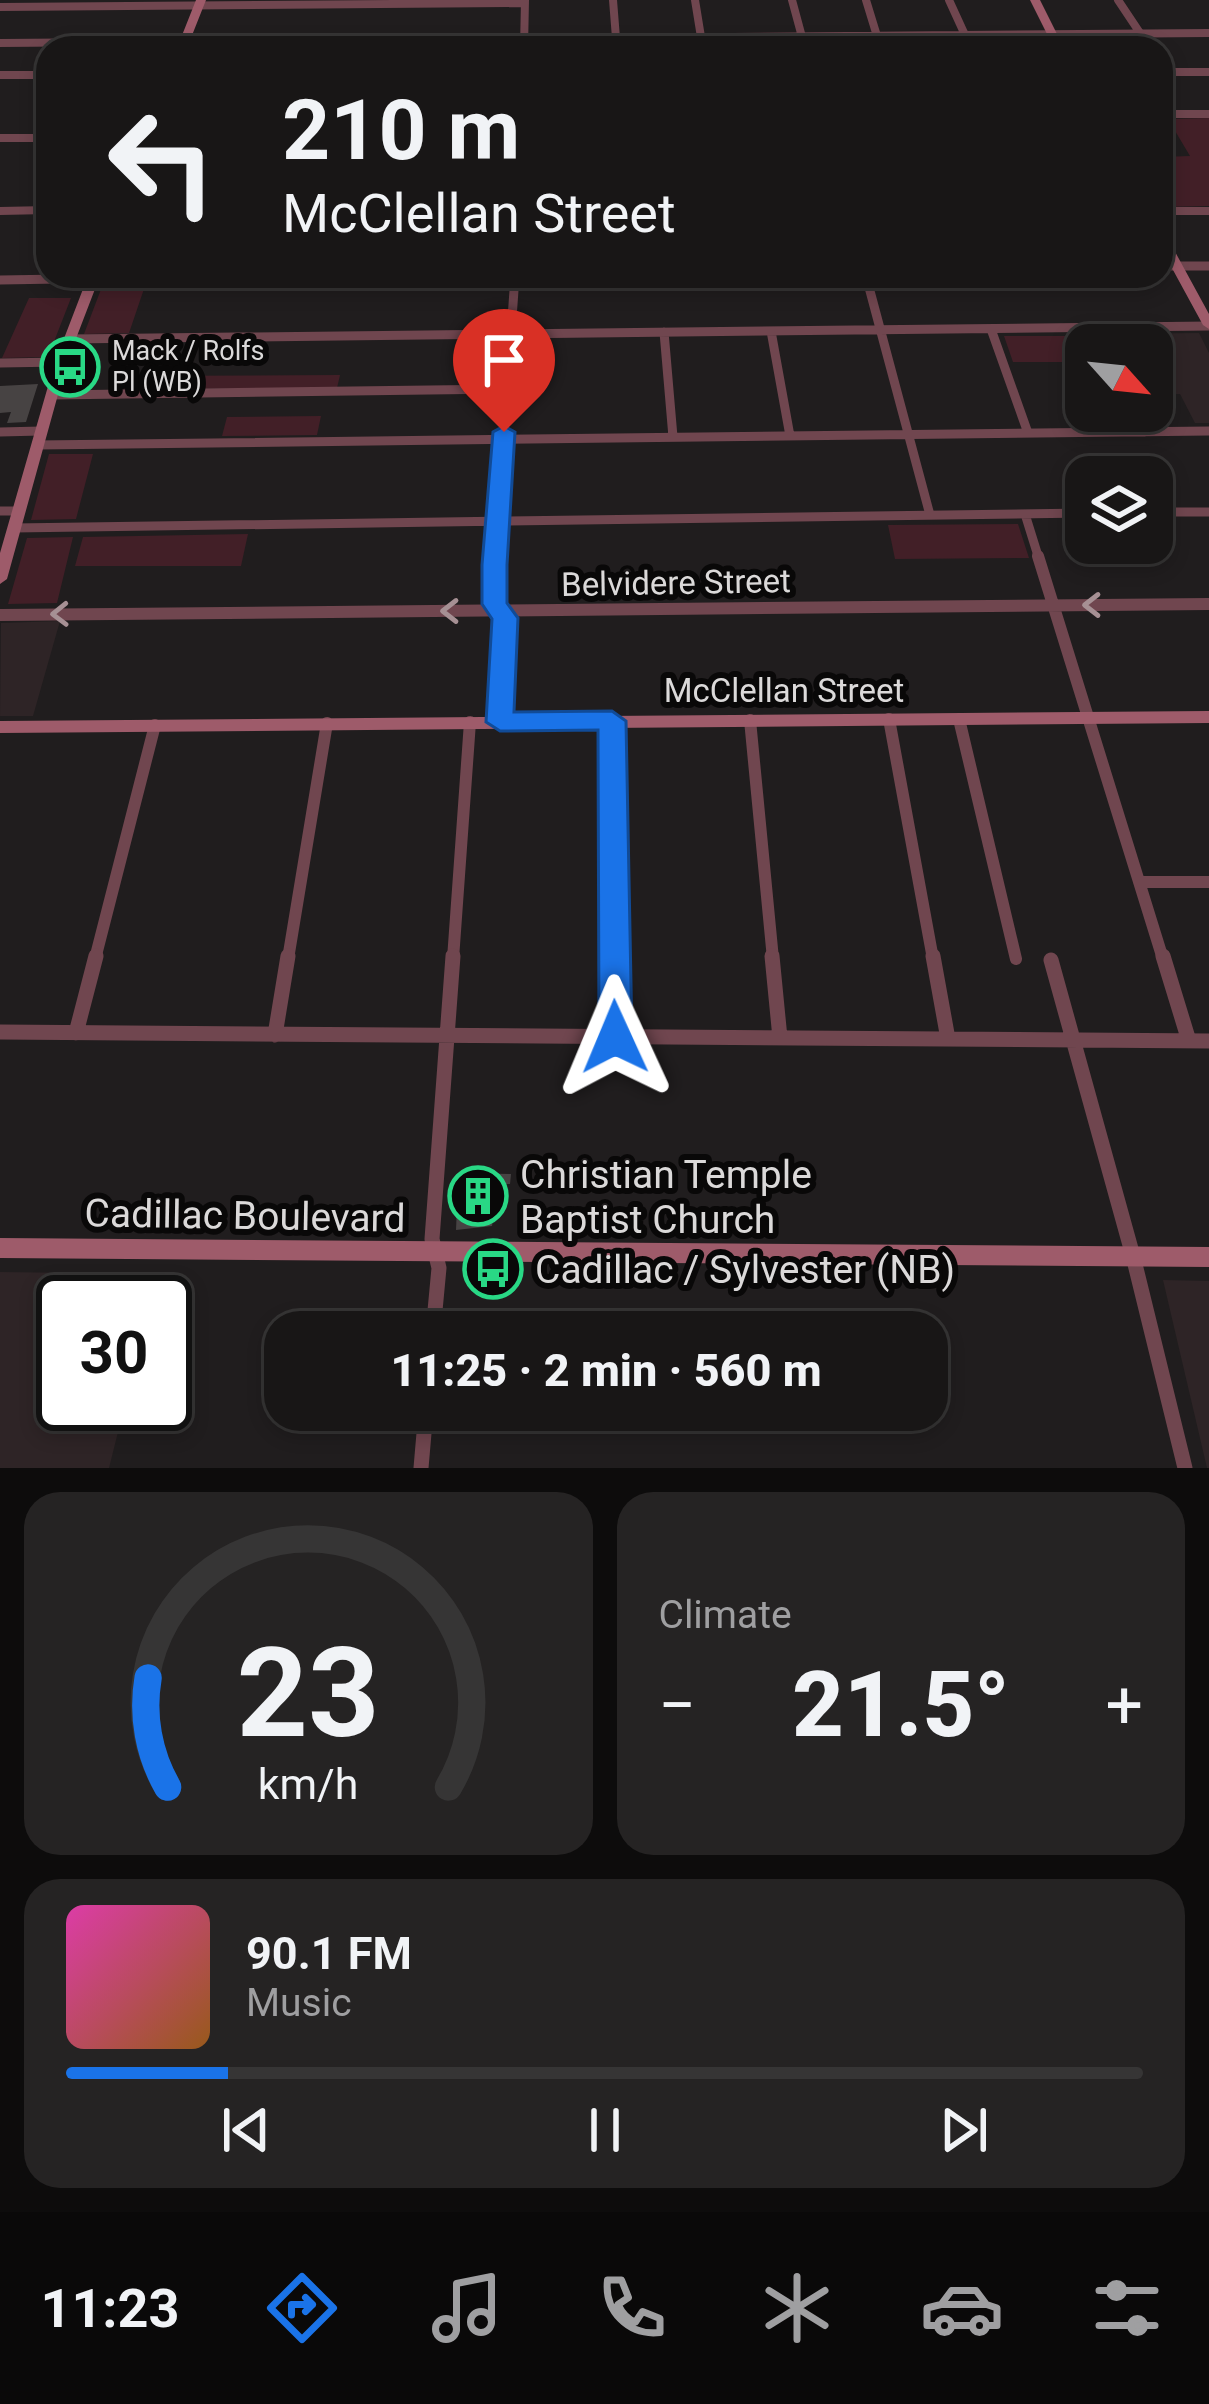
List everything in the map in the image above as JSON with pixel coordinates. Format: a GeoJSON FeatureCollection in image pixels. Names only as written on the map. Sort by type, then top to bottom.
{"type":"FeatureCollection","features":[{"type":"Feature","properties":{"kind":"street"},"geometry":{"type":"LineString","coordinates":[[613,0],[616,36]]}},
{"type":"Feature","properties":{"kind":"street"},"geometry":{"type":"LineString","coordinates":[[695,0],[700,36]]}},
{"type":"Feature","properties":{"kind":"street"},"geometry":{"type":"LineString","coordinates":[[792,0],[802,36],[1209,33]]}},
{"type":"Feature","properties":{"kind":"street"},"geometry":{"type":"LineString","coordinates":[[866,0],[878,36]]}},
{"type":"Feature","properties":{"kind":"street"},"geometry":{"type":"LineString","coordinates":[[949,0],[964,35]]}},
{"type":"Feature","properties":{"kind":"street"},"geometry":{"type":"LineString","coordinates":[[1035,0],[1052,34]]}},
{"type":"Feature","properties":{"kind":"street"},"geometry":{"type":"LineString","coordinates":[[1118,0],[1140,33]]}},
{"type":"Feature","properties":{"kind":"street"},"geometry":{"type":"LineString","coordinates":[[0,7],[525,2],[524,36]]}},
{"type":"Feature","properties":{"kind":"street"},"geometry":{"type":"LineString","coordinates":[[187,36],[200,3]]}},
{"type":"Feature","properties":{"kind":"street"},"geometry":{"type":"LineString","coordinates":[[0,43],[36,43]]}},
{"type":"Feature","properties":{"kind":"street"},"geometry":{"type":"LineString","coordinates":[[1173,72],[1209,72]]}},
{"type":"Feature","properties":{"kind":"street"},"geometry":{"type":"LineString","coordinates":[[0,75],[36,75]]}},
{"type":"Feature","properties":{"kind":"street"},"geometry":{"type":"LineString","coordinates":[[1173,115],[1209,114]]}},
{"type":"Feature","properties":{"kind":"street"},"geometry":{"type":"LineString","coordinates":[[0,138],[36,138]]}},
{"type":"Feature","properties":{"kind":"street"},"geometry":{"type":"LineString","coordinates":[[0,211],[36,210]]}},
{"type":"Feature","properties":{"kind":"street"},"geometry":{"type":"LineString","coordinates":[[1173,212],[1209,211]]}},
{"type":"Feature","properties":{"kind":"street"},"geometry":{"type":"LineString","coordinates":[[1173,266],[1209,266]]}},
{"type":"Feature","properties":{"kind":"street"},"geometry":{"type":"LineString","coordinates":[[1173,272],[1209,326]]}},
{"type":"Feature","properties":{"kind":"street"},"geometry":{"type":"LineString","coordinates":[[0,280],[36,279]]}},
{"type":"Feature","properties":{"kind":"street"},"geometry":{"type":"LineString","coordinates":[[0,579],[61,362],[89,288]]}},
{"type":"Feature","properties":{"kind":"street"},"geometry":{"type":"LineString","coordinates":[[500,722],[505,618],[494,601],[514,288]]}},
{"type":"Feature","properties":{"kind":"street"},"geometry":{"type":"LineString","coordinates":[[869,288],[930,515]]}},
{"type":"Feature","properties":{"kind":"street"},"geometry":{"type":"LineString","coordinates":[[1173,327],[1209,326]]}},
{"type":"Feature","properties":{"kind":"street"},"geometry":{"type":"LineString","coordinates":[[69,339],[1065,328]]}},
{"type":"Feature","properties":{"kind":"street"},"geometry":{"type":"LineString","coordinates":[[991,329],[1028,434]]}},
{"type":"Feature","properties":{"kind":"street"},"geometry":{"type":"LineString","coordinates":[[771,331],[790,436]]}},
{"type":"Feature","properties":{"kind":"street"},"geometry":{"type":"LineString","coordinates":[[664,332],[673,437]]}},
{"type":"Feature","properties":{"kind":"street"},"geometry":{"type":"LineString","coordinates":[[0,363],[61,362]]}},
{"type":"Feature","properties":{"kind":"street"},"geometry":{"type":"LineString","coordinates":[[51,395],[507,389]]}},
{"type":"Feature","properties":{"kind":"street"},"geometry":{"type":"LineString","coordinates":[[1173,432],[1209,431]]}},
{"type":"Feature","properties":{"kind":"street"},"geometry":{"type":"LineString","coordinates":[[0,432],[39,438],[503,440],[1145,432]]}},
{"type":"Feature","properties":{"kind":"street"},"geometry":{"type":"LineString","coordinates":[[0,511],[19,511]]}},
{"type":"Feature","properties":{"kind":"street"},"geometry":{"type":"LineString","coordinates":[[1173,512],[1209,512]]}},
{"type":"Feature","properties":{"kind":"street"},"geometry":{"type":"LineString","coordinates":[[14,527],[1065,513]]}},
{"type":"Feature","properties":{"kind":"street"},"geometry":{"type":"LineString","coordinates":[[1025,514],[1189,1041]]}},
{"type":"Feature","properties":{"kind":"street","name":"Belvidere Street"},"geometry":{"type":"LineString","coordinates":[[0,615],[1209,604]]}},
{"type":"Feature","properties":{"kind":"street","name":"McClellan Street"},"geometry":{"type":"LineString","coordinates":[[0,727],[1209,717]]}},
{"type":"Feature","properties":{"kind":"street"},"geometry":{"type":"LineString","coordinates":[[959,718],[1016,960]]}},
{"type":"Feature","properties":{"kind":"street"},"geometry":{"type":"LineString","coordinates":[[889,719],[948,1039]]}},
{"type":"Feature","properties":{"kind":"street"},"geometry":{"type":"LineString","coordinates":[[750,720],[780,1038]]}},
{"type":"Feature","properties":{"kind":"street"},"geometry":{"type":"LineString","coordinates":[[612,721],[615,1037]]}},
{"type":"Feature","properties":{"kind":"street"},"geometry":{"type":"LineString","coordinates":[[435,1311],[439,1268],[432,1239],[470,722]]}},
{"type":"Feature","properties":{"kind":"street"},"geometry":{"type":"LineString","coordinates":[[274,1035],[327,723]]}},
{"type":"Feature","properties":{"kind":"street"},"geometry":{"type":"LineString","coordinates":[[76,1033],[155,725]]}},
{"type":"Feature","properties":{"kind":"street"},"geometry":{"type":"LineString","coordinates":[[1139,882],[1209,882]]}},
{"type":"Feature","properties":{"kind":"street"},"geometry":{"type":"LineString","coordinates":[[1051,960],[1133,1256],[1185,1468]]}},
{"type":"Feature","properties":{"kind":"street"},"geometry":{"type":"LineString","coordinates":[[0,1032],[1209,1041]]}},
{"type":"Feature","properties":{"kind":"street","name":"Cadillac Boulevard"},"geometry":{"type":"LineString","coordinates":[[0,1248],[1209,1257]]}},
{"type":"Feature","properties":{"kind":"street"},"geometry":{"type":"LineString","coordinates":[[422,1468],[425,1431]]}},
{"type":"Feature","properties":{"kind":"shaded area"},"geometry":{"type":"Polygon","coordinates":[[[1209,118],[1209,206],[1173,207],[1173,157],[1190,156],[1173,119],[1209,118]]]}},
{"type":"Feature","properties":{"kind":"shaded area"},"geometry":{"type":"Polygon","coordinates":[[[101,288],[144,288],[129,333],[84,334],[101,288]]]}},
{"type":"Feature","properties":{"kind":"shaded area"},"geometry":{"type":"Polygon","coordinates":[[[29,298],[71,298],[48,357],[2,358],[29,298]]]}},
{"type":"Feature","properties":{"kind":"shaded area"},"geometry":{"type":"Polygon","coordinates":[[[1173,333],[1199,333],[1209,353],[1209,423],[1195,423],[1180,394],[1173,394],[1173,333]]]}},
{"type":"Feature","properties":{"kind":"shaded area"},"geometry":{"type":"Polygon","coordinates":[[[1004,336],[1065,336],[1065,362],[1013,362],[1004,336]]]}},
{"type":"Feature","properties":{"kind":"shaded area"},"geometry":{"type":"Polygon","coordinates":[[[340,375],[337,388],[117,389],[121,376],[340,375]]]}},
{"type":"Feature","properties":{"kind":"shaded area"},"geometry":{"type":"Polygon","coordinates":[[[321,416],[317,435],[222,436],[227,417],[321,416]]]}},
{"type":"Feature","properties":{"kind":"shaded area"},"geometry":{"type":"Polygon","coordinates":[[[49,454],[93,454],[76,519],[31,520],[49,454]]]}},
{"type":"Feature","properties":{"kind":"shaded area"},"geometry":{"type":"Polygon","coordinates":[[[1018,524],[1029,558],[895,559],[888,525],[1018,524]]]}},
{"type":"Feature","properties":{"kind":"shaded area"},"geometry":{"type":"Polygon","coordinates":[[[248,534],[241,566],[75,566],[83,537],[248,534]]]}},
{"type":"Feature","properties":{"kind":"shaded area"},"geometry":{"type":"Polygon","coordinates":[[[73,537],[57,603],[8,604],[27,538],[73,537]]]}},
{"type":"Feature","properties":{"kind":"shaded area"},"geometry":{"type":"Polygon","coordinates":[[[60,621],[33,716],[0,716],[1,623],[60,621]]]}},
{"type":"Feature","properties":{"kind":"shaded area"},"geometry":{"type":"Polygon","coordinates":[[[0,1272],[158,1274],[36,1275],[36,1431],[118,1431],[109,1468],[0,1468],[0,1272]]]}},
{"type":"Feature","properties":{"kind":"shaded area"},"geometry":{"type":"Polygon","coordinates":[[[1163,1280],[1209,1281],[1209,1468],[1207,1468],[1163,1280]]]}},
{"type":"Feature","properties":{"kind":"building"},"geometry":{"type":"Polygon","coordinates":[[[38,384],[26,422],[7,423],[11,412],[0,413],[0,386],[38,384]]]}},
{"type":"Feature","properties":{"kind":"building","name":"Christian Temple Baptist Church"},"geometry":{"type":"Polygon","coordinates":[[[464,1173],[511,1174],[510,1184],[499,1184],[492,1226],[456,1230],[458,1182],[463,1182],[464,1173]]]}},
{"type":"Feature","properties":{"kind":"place","name":"Mack / Rolfs Pl (WB)"},"geometry":{"type":"Point","coordinates":[70,367]}},
{"type":"Feature","properties":{"kind":"place","name":"Christian Temple Baptist Church"},"geometry":{"type":"Point","coordinates":[478,1196]}},
{"type":"Feature","properties":{"kind":"place","name":"Cadillac / Sylvester (NB)"},"geometry":{"type":"Point","coordinates":[493,1269]}},
{"type":"Feature","properties":{"kind":"route"},"geometry":{"type":"LineString","coordinates":[[504,432],[494,565],[494,604],[505,618],[500,722],[612,721],[615,1037]]}}]}
